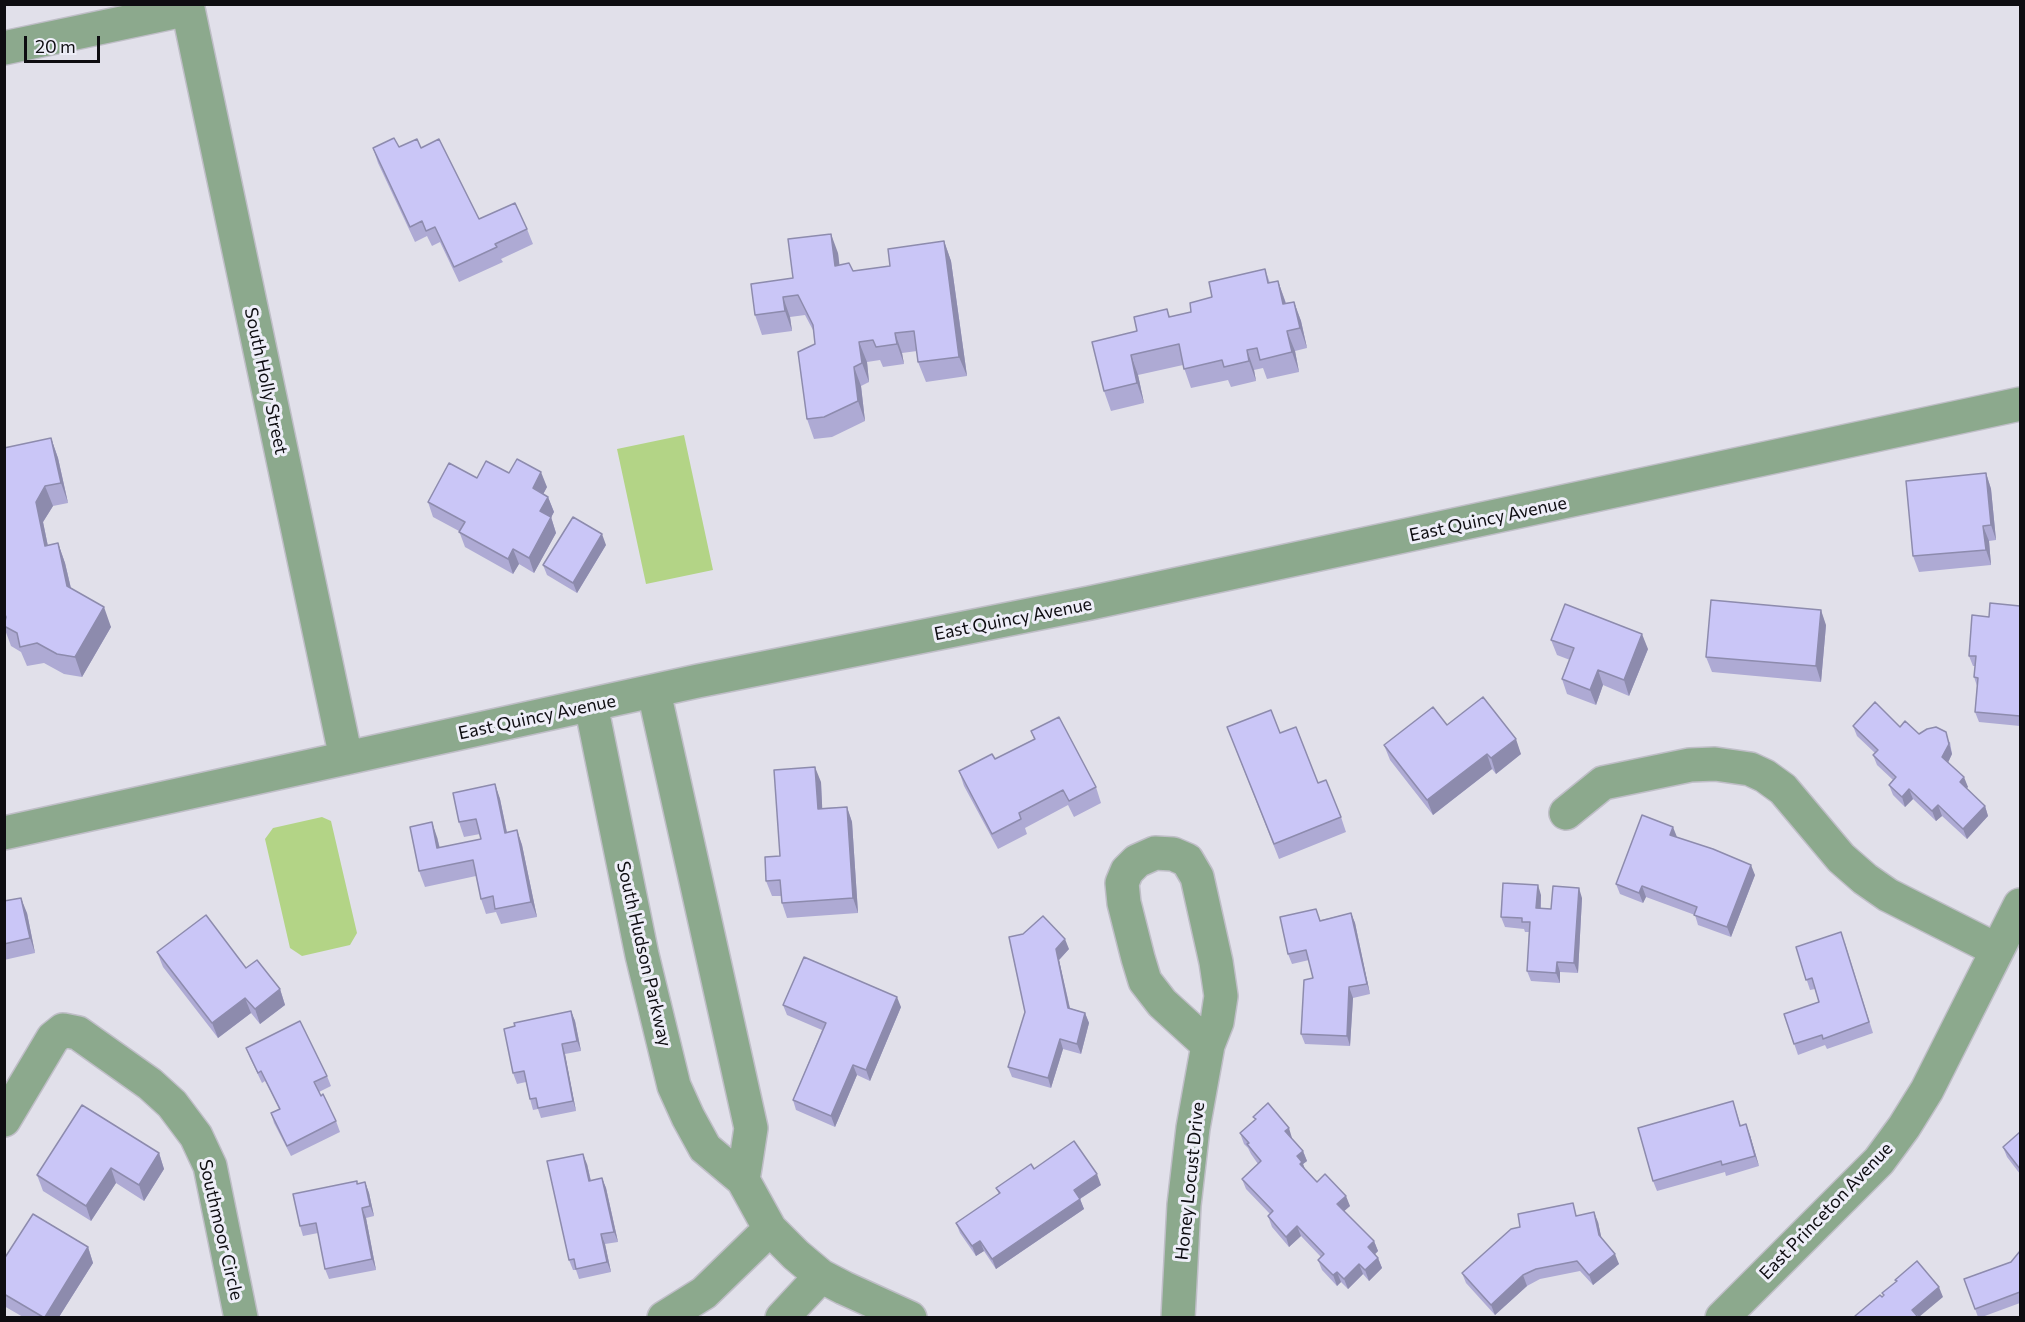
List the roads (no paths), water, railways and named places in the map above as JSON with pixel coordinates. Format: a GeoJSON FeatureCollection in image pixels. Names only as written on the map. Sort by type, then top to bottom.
{"type":"FeatureCollection","features":[{"type":"Feature","properties":{"kind":"street"},"geometry":{"type":"LineString","coordinates":[[4,48],[188,7]]}},
{"type":"Feature","properties":{"kind":"street","name":"South Holly Street"},"geometry":{"type":"LineString","coordinates":[[188,7],[346,758]]}},
{"type":"Feature","properties":{"kind":"street","name":"East Quincy Avenue"},"geometry":{"type":"LineString","coordinates":[[4,833],[591,705],[1102,601],[2020,404]]}},
{"type":"Feature","properties":{"kind":"street"},"geometry":{"type":"LineString","coordinates":[[654,692],[751,1128],[743,1180]]}},
{"type":"Feature","properties":{"kind":"street","name":"South Hudson Parkway"},"geometry":{"type":"LineString","coordinates":[[591,705],[642,955],[674,1086],[688,1117],[705,1148],[743,1180],[770,1229],[820,1276],[910,1317]]}},
{"type":"Feature","properties":{"kind":"street"},"geometry":{"type":"LineString","coordinates":[[1566,813],[1603,783],[1690,765],[1715,764],[1750,769],[1783,789],[1841,858],[1865,879],[1888,895],[1997,950]]}},
{"type":"Feature","properties":{"kind":"street","name":"Honey Locust Drive"},"geometry":{"type":"LineString","coordinates":[[1178,1317],[1185,1194],[1193,1128],[1208,1045],[1218,1022],[1221,996],[1197,877],[1187,860],[1173,854],[1155,853],[1137,861],[1127,871],[1122,883],[1124,903],[1137,958],[1145,981],[1162,1003],[1208,1045]]}},
{"type":"Feature","properties":{"kind":"street","name":"East Princeton Avenue"},"geometry":{"type":"LineString","coordinates":[[1722,1317],[1879,1161],[1892,1144],[1927,1090],[2020,905]]}},
{"type":"Feature","properties":{"kind":"street","name":"Southmoor Circle"},"geometry":{"type":"LineString","coordinates":[[4,1120],[53,1038],[63,1030],[78,1033],[150,1084],[172,1104],[196,1136],[210,1166],[241,1317]]}},
{"type":"Feature","properties":{"kind":"street"},"geometry":{"type":"LineString","coordinates":[[664,1317],[704,1293],[770,1229]]}},
{"type":"Feature","properties":{"kind":"street"},"geometry":{"type":"LineString","coordinates":[[782,1317],[820,1276]]}}]}
